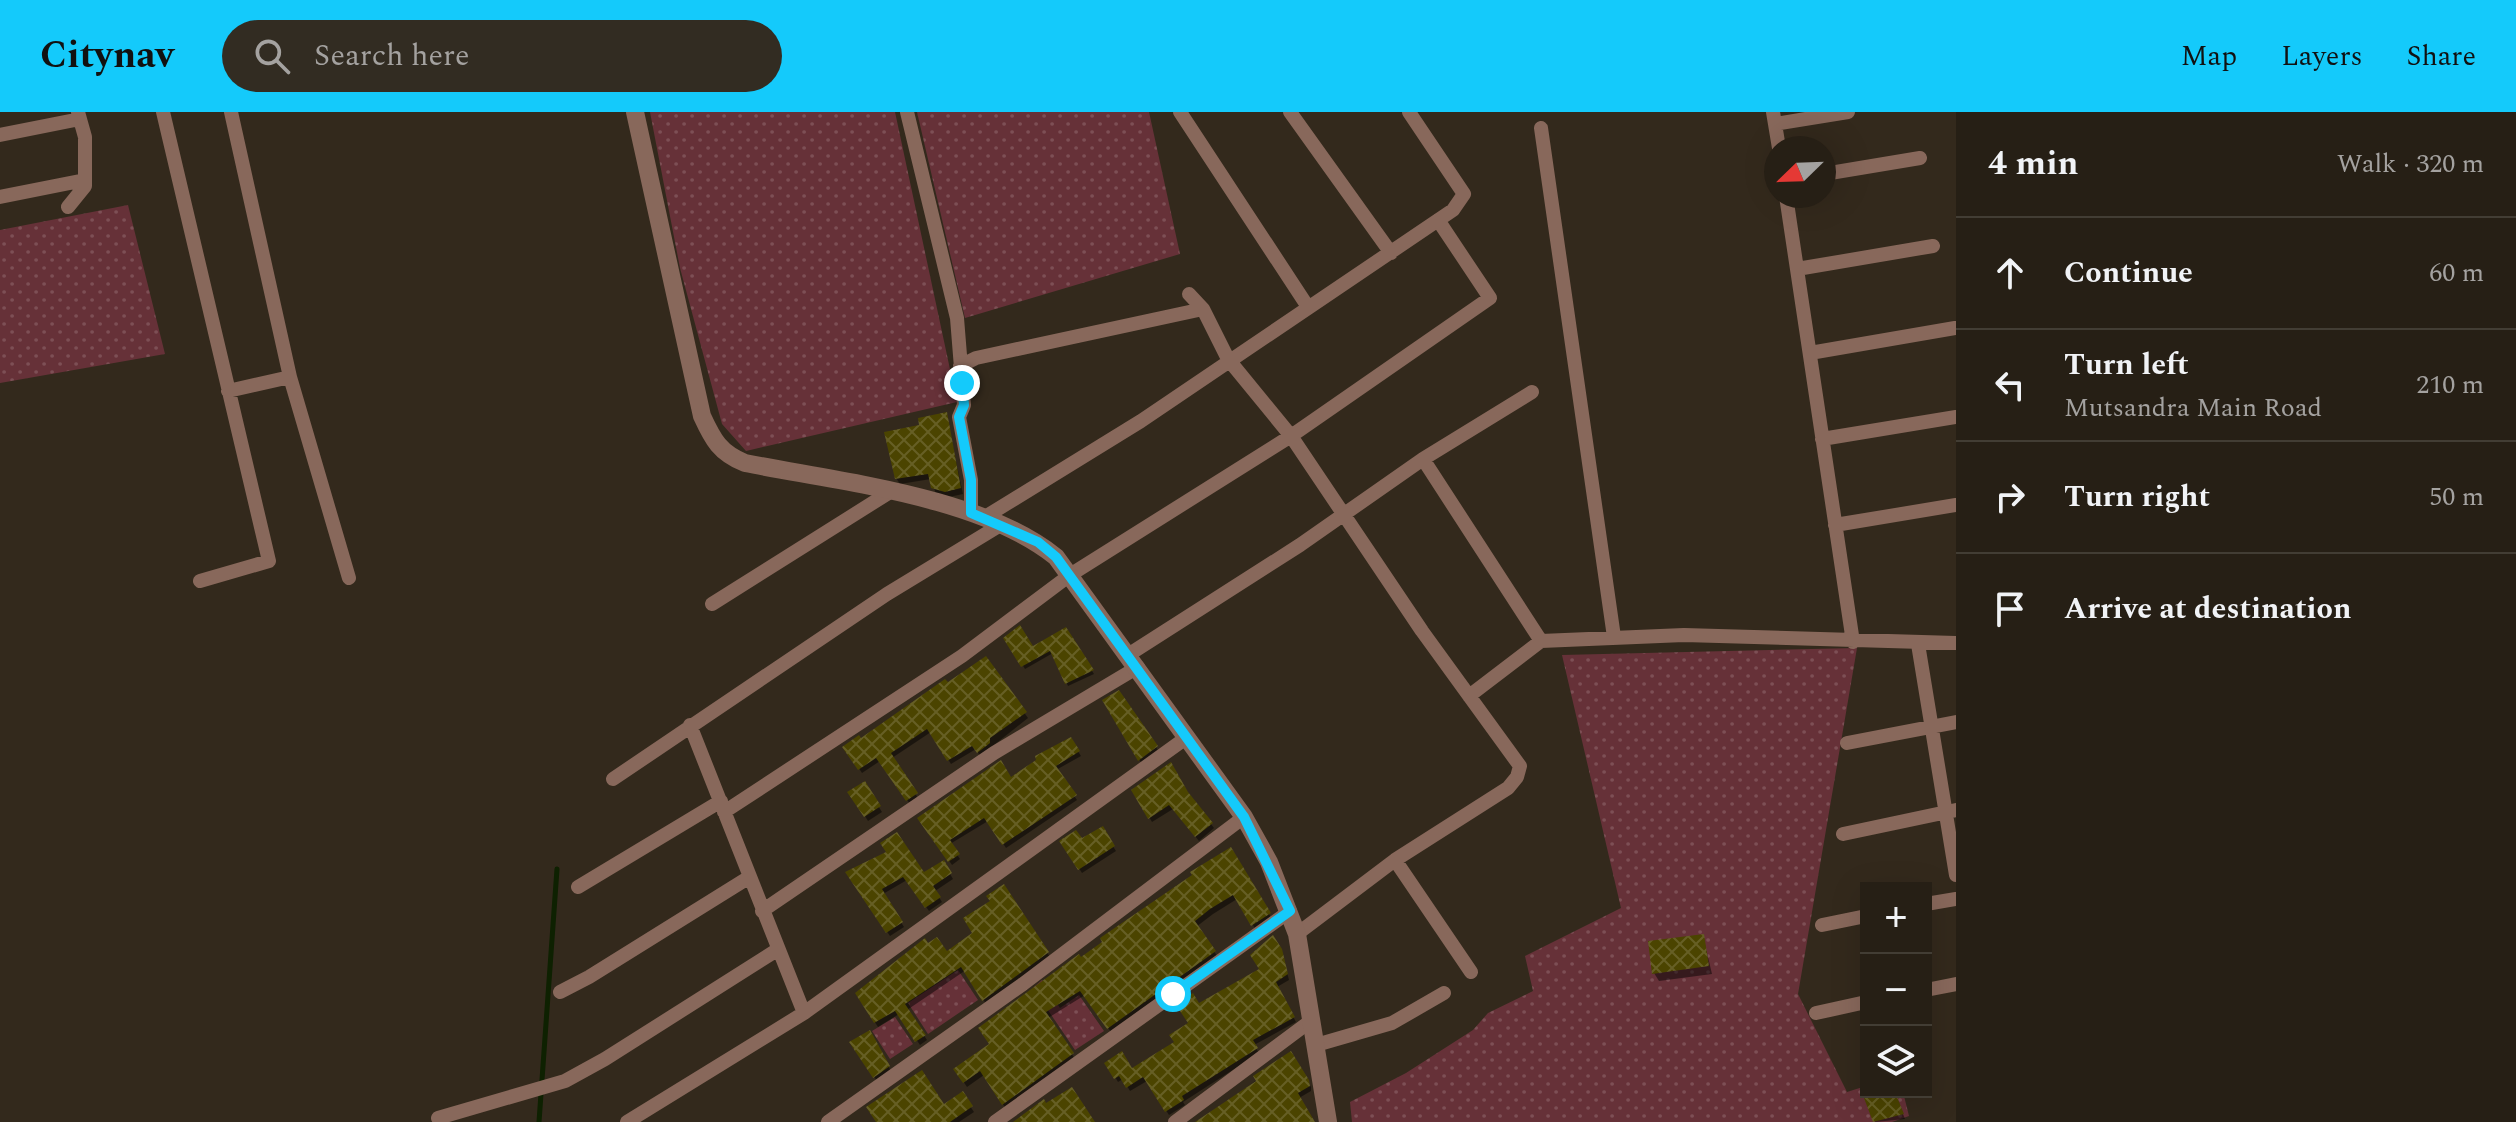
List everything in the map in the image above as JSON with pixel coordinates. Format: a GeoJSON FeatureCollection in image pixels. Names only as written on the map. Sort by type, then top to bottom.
{"type":"FeatureCollection","features":[{"type":"Feature","properties":{"kind":"street"},"geometry":{"type":"LineString","coordinates":[[163,112],[269,561],[200,581]]}},
{"type":"Feature","properties":{"kind":"street"},"geometry":{"type":"LineString","coordinates":[[231,112],[290,377],[349,578]]}},
{"type":"Feature","properties":{"kind":"street"},"geometry":{"type":"LineString","coordinates":[[635,112],[699,402],[713,441],[727,456],[745,463],[890,492],[986,518],[1038,542],[1056,557],[1244,817],[1290,911],[1312,1020],[1326,1120]]}},
{"type":"Feature","properties":{"kind":"street"},"geometry":{"type":"LineString","coordinates":[[907,112],[957,318],[964,405],[959,417],[971,480],[986,518]]}},
{"type":"Feature","properties":{"kind":"street"},"geometry":{"type":"LineString","coordinates":[[1180,112],[1308,307]]}},
{"type":"Feature","properties":{"kind":"street"},"geometry":{"type":"LineString","coordinates":[[1290,112],[1391,253]]}},
{"type":"Feature","properties":{"kind":"street"},"geometry":{"type":"LineString","coordinates":[[613,779],[887,594],[986,518],[1141,421],[1228,359],[1453,210],[1464,194],[1409,112]]}},
{"type":"Feature","properties":{"kind":"street"},"geometry":{"type":"LineString","coordinates":[[1774,118],[1848,112]]}},
{"type":"Feature","properties":{"kind":"street"},"geometry":{"type":"LineString","coordinates":[[0,135],[79,116],[85,137],[85,186],[68,207]]}},
{"type":"Feature","properties":{"kind":"street"},"geometry":{"type":"LineString","coordinates":[[1541,128],[1614,637]]}},
{"type":"Feature","properties":{"kind":"street"},"geometry":{"type":"LineString","coordinates":[[1836,172],[1920,158]]}},
{"type":"Feature","properties":{"kind":"street"},"geometry":{"type":"LineString","coordinates":[[0,197],[85,180]]}},
{"type":"Feature","properties":{"kind":"street"},"geometry":{"type":"LineString","coordinates":[[1788,208],[1853,642]]}},
{"type":"Feature","properties":{"kind":"street"},"geometry":{"type":"LineString","coordinates":[[578,887],[723,807],[962,656],[1070,575],[1291,436],[1490,298],[1438,220]]}},
{"type":"Feature","properties":{"kind":"street"},"geometry":{"type":"LineString","coordinates":[[1797,269],[1933,246]]}},
{"type":"Feature","properties":{"kind":"street"},"geometry":{"type":"LineString","coordinates":[[1189,294],[1203,309],[1228,359],[1291,436],[1520,766],[1517,777],[1508,788],[1395,860],[1297,934]]}},
{"type":"Feature","properties":{"kind":"street"},"geometry":{"type":"LineString","coordinates":[[960,366],[976,358],[1203,309]]}},
{"type":"Feature","properties":{"kind":"street"},"geometry":{"type":"LineString","coordinates":[[1810,353],[1955,328]]}},
{"type":"Feature","properties":{"kind":"street"},"geometry":{"type":"LineString","coordinates":[[228,391],[290,377]]}},
{"type":"Feature","properties":{"kind":"street"},"geometry":{"type":"LineString","coordinates":[[762,911],[1133,661],[1342,513],[1532,392]]}},
{"type":"Feature","properties":{"kind":"street"},"geometry":{"type":"LineString","coordinates":[[1822,439],[1956,417]]}},
{"type":"Feature","properties":{"kind":"street"},"geometry":{"type":"LineString","coordinates":[[1423,459],[1541,641]]}},
{"type":"Feature","properties":{"kind":"street"},"geometry":{"type":"LineString","coordinates":[[712,604],[890,492]]}},
{"type":"Feature","properties":{"kind":"street"},"geometry":{"type":"LineString","coordinates":[[1835,525],[1956,505]]}},
{"type":"Feature","properties":{"kind":"street"},"geometry":{"type":"LineString","coordinates":[[1469,696],[1541,641],[1684,635],[1956,643]]}},
{"type":"Feature","properties":{"kind":"street"},"geometry":{"type":"LineString","coordinates":[[1918,644],[1931,727],[1950,811],[1956,875]]}},
{"type":"Feature","properties":{"kind":"street"},"geometry":{"type":"LineString","coordinates":[[1847,743],[1956,722]]}},
{"type":"Feature","properties":{"kind":"street"},"geometry":{"type":"LineString","coordinates":[[690,725],[804,1013]]}},
{"type":"Feature","properties":{"kind":"street"},"geometry":{"type":"LineString","coordinates":[[627,1122],[804,1013],[1186,738]]}},
{"type":"Feature","properties":{"kind":"street"},"geometry":{"type":"LineString","coordinates":[[1843,834],[1950,811]]}},
{"type":"Feature","properties":{"kind":"street"},"geometry":{"type":"LineString","coordinates":[[828,1122],[1023,984],[1244,817]]}},
{"type":"Feature","properties":{"kind":"street"},"geometry":{"type":"LineString","coordinates":[[1395,860],[1471,972]]}},
{"type":"Feature","properties":{"kind":"street"},"geometry":{"type":"LineString","coordinates":[[560,992],[748,878]]}},
{"type":"Feature","properties":{"kind":"street"},"geometry":{"type":"LineString","coordinates":[[1932,903],[1956,899]]}},
{"type":"Feature","properties":{"kind":"street"},"geometry":{"type":"LineString","coordinates":[[995,1122],[1290,911]]}},
{"type":"Feature","properties":{"kind":"street"},"geometry":{"type":"LineString","coordinates":[[1822,925],[1860,917]]}},
{"type":"Feature","properties":{"kind":"street"},"geometry":{"type":"LineString","coordinates":[[438,1118],[565,1081],[777,950]]}},
{"type":"Feature","properties":{"kind":"street"},"geometry":{"type":"LineString","coordinates":[[1932,989],[1956,984]]}},
{"type":"Feature","properties":{"kind":"street"},"geometry":{"type":"LineString","coordinates":[[1316,1045],[1392,1023],[1444,993]]}},
{"type":"Feature","properties":{"kind":"street"},"geometry":{"type":"LineString","coordinates":[[1816,1013],[1860,1003]]}},
{"type":"Feature","properties":{"kind":"street"},"geometry":{"type":"LineString","coordinates":[[1175,1122],[1312,1020]]}},
{"type":"Feature","properties":{"kind":"shaded area"},"geometry":{"type":"Polygon","coordinates":[[[650,112],[895,112],[957,402],[746,451],[722,424],[680,268],[650,112]]]}},
{"type":"Feature","properties":{"kind":"shaded area"},"geometry":{"type":"Polygon","coordinates":[[[917,112],[1149,112],[1180,254],[965,318],[917,112]]]}},
{"type":"Feature","properties":{"kind":"shaded area"},"geometry":{"type":"Polygon","coordinates":[[[128,205],[165,354],[0,383],[0,230],[128,205]]]}},
{"type":"Feature","properties":{"kind":"shaded area"},"geometry":{"type":"Polygon","coordinates":[[[1857,648],[1798,994],[1847,1092],[1860,1088],[1860,1098],[1904,1098],[1909,1116],[1892,1122],[1352,1122],[1350,1102],[1406,1073],[1473,1030],[1488,1013],[1533,991],[1525,956],[1621,908],[1562,655],[1857,648]]]}},
{"type":"Feature","properties":{"kind":"shaded area"},"geometry":{"type":"Polygon","coordinates":[[[958,970],[978,1000],[928,1034],[908,1003],[958,970]]]}},
{"type":"Feature","properties":{"kind":"shaded area"},"geometry":{"type":"Polygon","coordinates":[[[1042,980],[1060,1008],[1079,995],[1104,1031],[1075,1050],[1033,988],[1042,980]]]}},
{"type":"Feature","properties":{"kind":"shaded area"},"geometry":{"type":"Polygon","coordinates":[[[895,1017],[913,1044],[890,1059],[872,1031],[895,1017]]]}},
{"type":"Feature","properties":{"kind":"building"},"geometry":{"type":"Polygon","coordinates":[[[947,412],[961,488],[945,492],[931,488],[928,474],[895,479],[884,432],[919,425],[918,418],[947,412]]]}},
{"type":"Feature","properties":{"kind":"building"},"geometry":{"type":"Polygon","coordinates":[[[1020,625],[1033,646],[1066,627],[1094,670],[1065,684],[1050,651],[1021,667],[1003,638],[1020,625]]]}},
{"type":"Feature","properties":{"kind":"building"},"geometry":{"type":"Polygon","coordinates":[[[986,656],[1027,712],[990,738],[990,743],[977,753],[972,746],[947,761],[927,729],[891,753],[918,793],[906,801],[876,758],[858,770],[842,747],[859,735],[861,738],[945,679],[948,682],[986,656]]]}},
{"type":"Feature","properties":{"kind":"building"},"geometry":{"type":"Polygon","coordinates":[[[1119,690],[1158,746],[1138,761],[1102,700],[1119,690]]]}},
{"type":"Feature","properties":{"kind":"building"},"geometry":{"type":"Polygon","coordinates":[[[1071,737],[1080,751],[1056,766],[1077,795],[1002,845],[984,818],[950,840],[960,854],[948,862],[917,818],[1001,760],[1011,777],[1036,760],[1035,756],[1071,737]]]}},
{"type":"Feature","properties":{"kind":"building"},"geometry":{"type":"Polygon","coordinates":[[[1171,762],[1188,792],[1213,823],[1195,837],[1169,805],[1148,819],[1131,790],[1171,762]]]}},
{"type":"Feature","properties":{"kind":"building"},"geometry":{"type":"Polygon","coordinates":[[[865,781],[881,806],[864,817],[847,792],[865,781]]]}},
{"type":"Feature","properties":{"kind":"building"},"geometry":{"type":"Polygon","coordinates":[[[1103,826],[1115,846],[1078,870],[1059,841],[1076,830],[1082,838],[1103,826]]]}},
{"type":"Feature","properties":{"kind":"building"},"geometry":{"type":"Polygon","coordinates":[[[897,832],[924,872],[944,860],[952,873],[933,886],[941,897],[925,908],[903,877],[882,889],[903,922],[886,933],[845,872],[886,852],[880,843],[897,832]]]}},
{"type":"Feature","properties":{"kind":"building"},"geometry":{"type":"Polygon","coordinates":[[[1231,847],[1271,913],[1251,926],[1233,895],[1210,909],[1195,921],[1216,951],[1107,1029],[1080,991],[1046,1012],[1074,1053],[1002,1105],[980,1071],[963,1083],[953,1069],[989,1044],[978,1028],[1079,954],[1081,957],[1102,942],[1100,938],[1192,875],[1190,872],[1231,847]]]}},
{"type":"Feature","properties":{"kind":"building"},"geometry":{"type":"Polygon","coordinates":[[[1004,884],[1049,952],[982,1001],[961,967],[905,1004],[926,1035],[915,1042],[895,1011],[874,1023],[855,993],[925,938],[928,943],[937,937],[947,951],[972,933],[963,918],[990,901],[986,896],[1004,884]]]}},
{"type":"Feature","properties":{"kind":"building"},"geometry":{"type":"Polygon","coordinates":[[[1704,934],[1709,966],[1652,974],[1648,941],[1704,934]]]}},
{"type":"Feature","properties":{"kind":"building"},"geometry":{"type":"Polygon","coordinates":[[[1273,935],[1282,949],[1288,974],[1276,982],[1295,1017],[1253,1040],[1258,1048],[1182,1096],[1184,1100],[1165,1112],[1143,1077],[1126,1088],[1119,1076],[1114,1079],[1104,1063],[1122,1051],[1132,1068],[1174,1042],[1169,1035],[1188,1023],[1176,1005],[1193,993],[1199,1003],[1259,969],[1250,955],[1273,935]]]}},
{"type":"Feature","properties":{"kind":"building"},"geometry":{"type":"Polygon","coordinates":[[[870,1030],[890,1066],[873,1078],[849,1042],[870,1030]]]}},
{"type":"Feature","properties":{"kind":"building"},"geometry":{"type":"Polygon","coordinates":[[[1291,1051],[1309,1080],[1310,1086],[1298,1093],[1315,1122],[1195,1122],[1256,1081],[1253,1076],[1291,1051]]]}},
{"type":"Feature","properties":{"kind":"building"},"geometry":{"type":"Polygon","coordinates":[[[922,1070],[944,1104],[963,1091],[973,1106],[950,1122],[876,1122],[866,1107],[922,1070]]]}},
{"type":"Feature","properties":{"kind":"building"},"geometry":{"type":"Polygon","coordinates":[[[1072,1087],[1095,1122],[1013,1122],[1044,1099],[1046,1103],[1072,1087]]]}},
{"type":"Feature","properties":{"kind":"building"},"geometry":{"type":"Polygon","coordinates":[[[1864,1098],[1897,1098],[1904,1114],[1873,1122],[1864,1098]]]}},
{"type":"Feature","properties":{"kind":"waterway"},"geometry":{"type":"LineString","coordinates":[[539,1122],[557,869]]}},
{"type":"Feature","properties":{"kind":"route"},"geometry":{"type":"LineString","coordinates":[[962,383],[964,405],[959,417],[971,480],[971,513],[1038,542],[1056,557],[1244,817],[1269,862],[1290,911],[1173,994]]}}]}
